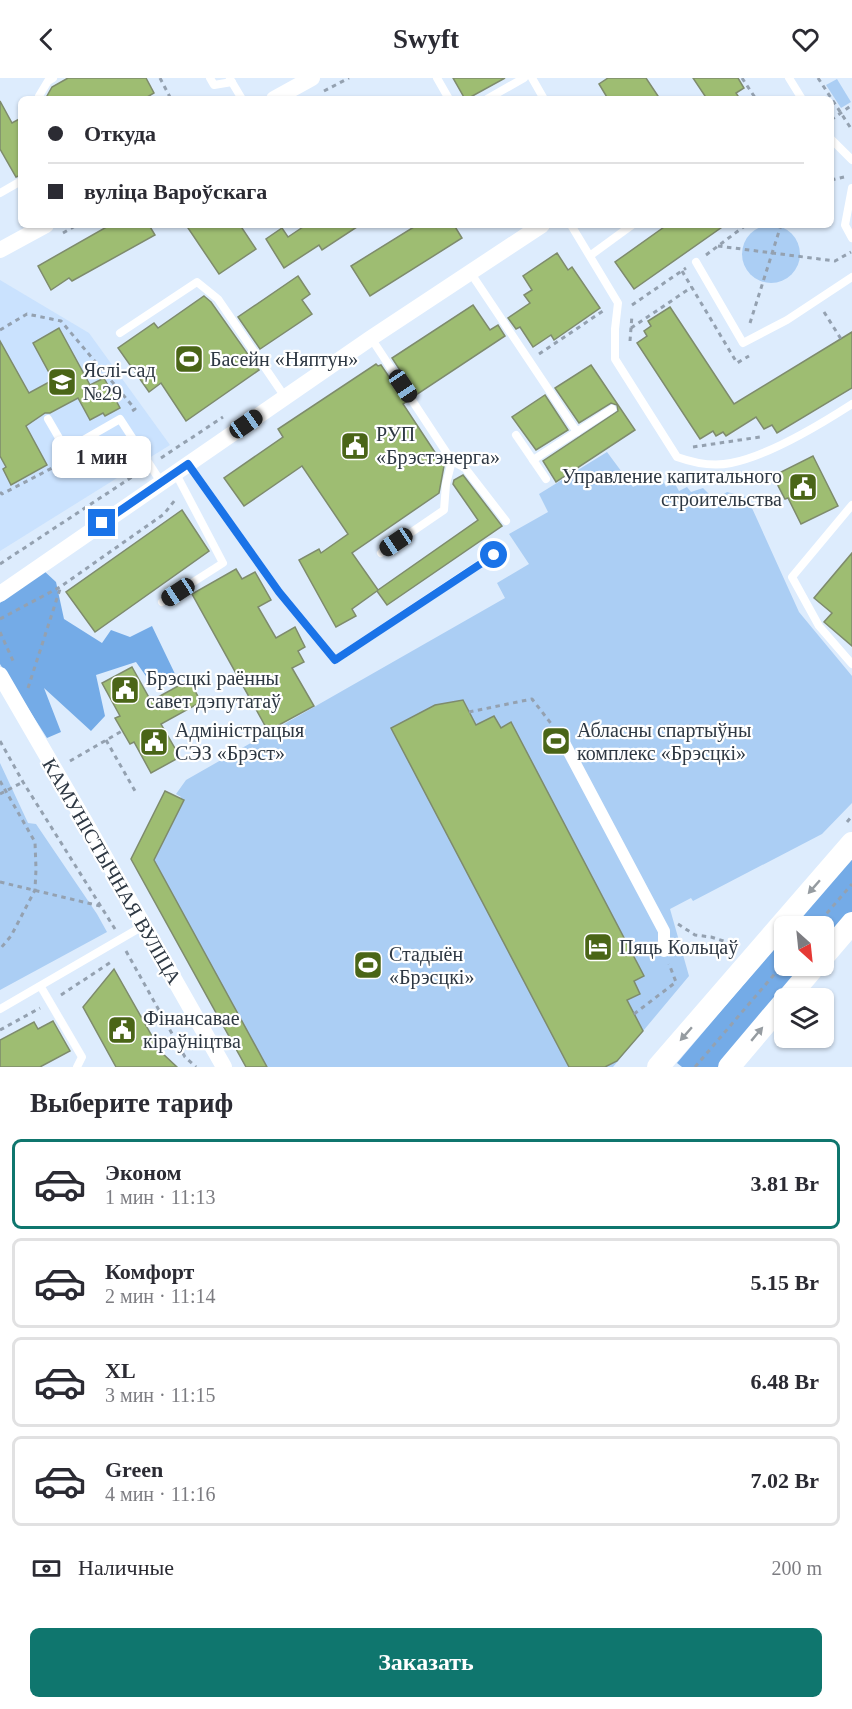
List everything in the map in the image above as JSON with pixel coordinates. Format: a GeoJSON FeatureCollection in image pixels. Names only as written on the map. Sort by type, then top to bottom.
{"type":"FeatureCollection","features":[{"type":"Feature","properties":{"kind":"main road"},"geometry":{"type":"LineString","coordinates":[[658,1067],[852,843]]}},
{"type":"Feature","properties":{"kind":"main road"},"geometry":{"type":"LineString","coordinates":[[834,945],[851,927]]}},
{"type":"Feature","properties":{"kind":"main road"},"geometry":{"type":"LineString","coordinates":[[796,988],[806,976]]}},
{"type":"Feature","properties":{"kind":"main road"},"geometry":{"type":"LineString","coordinates":[[729,1067],[774,1014]]}},
{"type":"Feature","properties":{"kind":"street"},"geometry":{"type":"LineString","coordinates":[[279,96],[306,79]]}},
{"type":"Feature","properties":{"kind":"street"},"geometry":{"type":"LineString","coordinates":[[0,250],[40,228]]}},
{"type":"Feature","properties":{"kind":"street"},"geometry":{"type":"LineString","coordinates":[[0,594],[371,338],[537,228]]}},
{"type":"Feature","properties":{"kind":"street","name":"КАМУНІСТЫЧНАЯ ВУЛІЦА"},"geometry":{"type":"LineString","coordinates":[[0,675],[224,1067]]}},
{"type":"Feature","properties":{"kind":"street"},"geometry":{"type":"LineString","coordinates":[[561,737],[664,931],[664,951]]}},
{"type":"Feature","properties":{"kind":"lane"},"geometry":{"type":"LineString","coordinates":[[39,96],[48,81],[53,78]]}},
{"type":"Feature","properties":{"kind":"lane"},"geometry":{"type":"LineString","coordinates":[[210,78],[214,85],[231,80],[240,96]]}},
{"type":"Feature","properties":{"kind":"lane"},"geometry":{"type":"LineString","coordinates":[[437,78],[447,96]]}},
{"type":"Feature","properties":{"kind":"lane"},"geometry":{"type":"LineString","coordinates":[[493,96],[524,78]]}},
{"type":"Feature","properties":{"kind":"lane"},"geometry":{"type":"LineString","coordinates":[[532,78],[542,96]]}},
{"type":"Feature","properties":{"kind":"lane"},"geometry":{"type":"LineString","coordinates":[[789,78],[800,96]]}},
{"type":"Feature","properties":{"kind":"lane"},"geometry":{"type":"LineString","coordinates":[[834,141],[852,160]]}},
{"type":"Feature","properties":{"kind":"lane"},"geometry":{"type":"LineString","coordinates":[[0,193],[18,183]]}},
{"type":"Feature","properties":{"kind":"lane"},"geometry":{"type":"LineString","coordinates":[[852,188],[845,225],[852,238]]}},
{"type":"Feature","properties":{"kind":"lane"},"geometry":{"type":"LineString","coordinates":[[573,228],[618,303],[615,359],[677,457],[699,464],[730,464],[761,454],[852,404]]}},
{"type":"Feature","properties":{"kind":"lane"},"geometry":{"type":"LineString","coordinates":[[591,255],[628,228]]}},
{"type":"Feature","properties":{"kind":"lane"},"geometry":{"type":"LineString","coordinates":[[696,262],[743,344],[787,320],[852,277]]}},
{"type":"Feature","properties":{"kind":"lane"},"geometry":{"type":"LineString","coordinates":[[470,272],[577,432]]}},
{"type":"Feature","properties":{"kind":"lane"},"geometry":{"type":"LineString","coordinates":[[120,333],[197,282],[218,299],[285,397]]}},
{"type":"Feature","properties":{"kind":"lane"},"geometry":{"type":"LineString","coordinates":[[371,338],[452,461],[465,468],[506,521]]}},
{"type":"Feature","properties":{"kind":"lane"},"geometry":{"type":"LineString","coordinates":[[533,460],[612,409]]}},
{"type":"Feature","properties":{"kind":"lane"},"geometry":{"type":"LineString","coordinates":[[48,419],[66,450],[120,419],[160,482]]}},
{"type":"Feature","properties":{"kind":"lane"},"geometry":{"type":"LineString","coordinates":[[516,435],[546,479]]}},
{"type":"Feature","properties":{"kind":"lane"},"geometry":{"type":"LineString","coordinates":[[381,553],[444,510],[446,484],[452,461]]}},
{"type":"Feature","properties":{"kind":"lane"},"geometry":{"type":"LineString","coordinates":[[181,468],[335,660],[494,555]]}},
{"type":"Feature","properties":{"kind":"lane"},"geometry":{"type":"LineString","coordinates":[[162,602],[223,563],[193,503],[181,468]]}},
{"type":"Feature","properties":{"kind":"lane"},"geometry":{"type":"LineString","coordinates":[[852,505],[792,577],[819,626],[852,664]]}},
{"type":"Feature","properties":{"kind":"lane"},"geometry":{"type":"LineString","coordinates":[[0,1010],[143,926]]}},
{"type":"Feature","properties":{"kind":"lane"},"geometry":{"type":"LineString","coordinates":[[42,987],[82,1057],[77,1067]]}},
{"type":"Feature","properties":{"kind":"path"},"geometry":{"type":"LineString","coordinates":[[160,78],[169,96]]}},
{"type":"Feature","properties":{"kind":"path"},"geometry":{"type":"LineString","coordinates":[[320,94],[349,78]]}},
{"type":"Feature","properties":{"kind":"path"},"geometry":{"type":"LineString","coordinates":[[742,78],[754,96]]}},
{"type":"Feature","properties":{"kind":"path"},"geometry":{"type":"LineString","coordinates":[[820,79],[830,96]]}},
{"type":"Feature","properties":{"kind":"path"},"geometry":{"type":"LineString","coordinates":[[834,102],[852,130]]}},
{"type":"Feature","properties":{"kind":"path"},"geometry":{"type":"LineString","coordinates":[[834,118],[852,105]]}},
{"type":"Feature","properties":{"kind":"path"},"geometry":{"type":"LineString","coordinates":[[630,346],[632,304],[696,262],[742,228]]}},
{"type":"Feature","properties":{"kind":"path"},"geometry":{"type":"LineString","coordinates":[[757,336],[749,326],[780,228]]}},
{"type":"Feature","properties":{"kind":"path"},"geometry":{"type":"LineString","coordinates":[[718,246],[835,261],[852,251]]}},
{"type":"Feature","properties":{"kind":"path"},"geometry":{"type":"LineString","coordinates":[[631,328],[692,287]]}},
{"type":"Feature","properties":{"kind":"path"},"geometry":{"type":"LineString","coordinates":[[536,355],[607,308]]}},
{"type":"Feature","properties":{"kind":"path"},"geometry":{"type":"LineString","coordinates":[[823,311],[841,339]]}},
{"type":"Feature","properties":{"kind":"path"},"geometry":{"type":"LineString","coordinates":[[0,330],[27,314],[61,321],[135,409],[120,419]]}},
{"type":"Feature","properties":{"kind":"path"},"geometry":{"type":"LineString","coordinates":[[691,447],[768,436]]}},
{"type":"Feature","properties":{"kind":"path"},"geometry":{"type":"LineString","coordinates":[[0,492],[2,494],[56,466],[66,450]]}},
{"type":"Feature","properties":{"kind":"path"},"geometry":{"type":"LineString","coordinates":[[27,690],[60,587]]}},
{"type":"Feature","properties":{"kind":"path"},"geometry":{"type":"LineString","coordinates":[[469,712],[532,699],[561,737]]}},
{"type":"Feature","properties":{"kind":"path"},"geometry":{"type":"LineString","coordinates":[[70,761],[122,731]]}},
{"type":"Feature","properties":{"kind":"path"},"geometry":{"type":"LineString","coordinates":[[106,740],[135,790]]}},
{"type":"Feature","properties":{"kind":"path"},"geometry":{"type":"LineString","coordinates":[[0,741],[23,782],[102,906],[185,1057],[196,1067]]}},
{"type":"Feature","properties":{"kind":"path"},"geometry":{"type":"LineString","coordinates":[[0,781],[35,842],[35,890],[10,936],[0,949]]}},
{"type":"Feature","properties":{"kind":"path"},"geometry":{"type":"LineString","coordinates":[[0,794],[23,782]]}},
{"type":"Feature","properties":{"kind":"path"},"geometry":{"type":"LineString","coordinates":[[0,882],[102,906]]}},
{"type":"Feature","properties":{"kind":"path"},"geometry":{"type":"LineString","coordinates":[[824,916],[852,884]]}},
{"type":"Feature","properties":{"kind":"path"},"geometry":{"type":"LineString","coordinates":[[664,931],[677,924],[695,935],[711,937],[740,947]]}},
{"type":"Feature","properties":{"kind":"path"},"geometry":{"type":"LineString","coordinates":[[634,1014],[676,982],[664,951]]}},
{"type":"Feature","properties":{"kind":"path"},"geometry":{"type":"LineString","coordinates":[[0,1030],[51,1003],[117,958]]}},
{"type":"Feature","properties":{"kind":"path"},"geometry":{"type":"LineString","coordinates":[[695,1067],[774,975]]}},
{"type":"Feature","properties":{"kind":"shaded area"},"geometry":{"type":"Polygon","coordinates":[[[837,79],[851,102],[841,108],[826,85],[837,79]]]}},
{"type":"Feature","properties":{"kind":"shaded area"},"geometry":{"type":"Polygon","coordinates":[[[758,228],[784,228],[795,238],[799,248],[798,265],[782,281],[771,283],[760,281],[744,265],[742,254],[744,243],[758,228]]]}},
{"type":"Feature","properties":{"kind":"shaded area","name":"Яслі-сад №29"},"geometry":{"type":"Polygon","coordinates":[[[0,280],[89,333],[170,445],[0,551],[0,280]]]}},
{"type":"Feature","properties":{"kind":"shaded area","name":"Абласны спартыўны комплекс «Брэсцкі»"},"geometry":{"type":"Polygon","coordinates":[[[607,452],[633,487],[660,474],[666,487],[674,482],[679,491],[687,487],[691,492],[703,488],[715,500],[727,492],[747,497],[799,612],[852,676],[852,803],[822,834],[693,901],[691,898],[670,909],[689,976],[613,1067],[254,1067],[142,859],[181,797],[176,794],[186,780],[505,598],[497,583],[529,564],[509,534],[548,512],[539,494],[607,452]]]}},
{"type":"Feature","properties":{"kind":"shaded area"},"geometry":{"type":"Polygon","coordinates":[[[43,570],[56,582],[64,619],[102,643],[111,630],[130,637],[152,626],[176,676],[153,686],[136,662],[96,675],[105,716],[91,731],[44,688],[61,732],[47,738],[0,664],[0,603],[43,570]]]}},
{"type":"Feature","properties":{"kind":"shaded area"},"geometry":{"type":"Polygon","coordinates":[[[0,763],[28,823],[36,824],[107,932],[0,990],[0,763]]]}},
{"type":"Feature","properties":{"kind":"shaded area"},"geometry":{"type":"Polygon","coordinates":[[[852,858],[852,914],[834,935],[834,916],[802,916],[852,858]]]}},
{"type":"Feature","properties":{"kind":"shaded area"},"geometry":{"type":"Polygon","coordinates":[[[774,949],[774,976],[798,976],[788,988],[774,988],[774,1004],[720,1067],[682,1067],[677,1063],[774,949]]]}},
{"type":"Feature","properties":{"kind":"building"},"geometry":{"type":"Polygon","coordinates":[[[68,78],[146,78],[154,93],[149,96],[47,96],[52,87],[68,78]]]}},
{"type":"Feature","properties":{"kind":"building"},"geometry":{"type":"Polygon","coordinates":[[[453,78],[505,78],[472,96],[463,96],[453,78]]]}},
{"type":"Feature","properties":{"kind":"building"},"geometry":{"type":"Polygon","coordinates":[[[608,78],[646,78],[658,96],[606,96],[599,84],[608,78]]]}},
{"type":"Feature","properties":{"kind":"building"},"geometry":{"type":"Polygon","coordinates":[[[693,78],[738,78],[744,88],[736,93],[738,96],[705,96],[693,78]]]}},
{"type":"Feature","properties":{"kind":"building"},"geometry":{"type":"Polygon","coordinates":[[[0,101],[12,123],[18,120],[18,176],[16,177],[0,149],[0,101]]]}},
{"type":"Feature","properties":{"kind":"building"},"geometry":{"type":"Polygon","coordinates":[[[105,228],[151,228],[155,235],[72,281],[69,278],[51,290],[38,266],[105,228]]]}},
{"type":"Feature","properties":{"kind":"building"},"geometry":{"type":"Polygon","coordinates":[[[188,228],[242,228],[256,249],[219,274],[188,228]]]}},
{"type":"Feature","properties":{"kind":"building"},"geometry":{"type":"Polygon","coordinates":[[[282,228],[288,237],[302,228],[355,228],[322,250],[319,245],[284,268],[266,239],[282,228]]]}},
{"type":"Feature","properties":{"kind":"building"},"geometry":{"type":"Polygon","coordinates":[[[412,228],[456,228],[462,238],[370,296],[351,266],[412,228]]]}},
{"type":"Feature","properties":{"kind":"building"},"geometry":{"type":"Polygon","coordinates":[[[663,228],[721,228],[634,289],[615,262],[663,228]]]}},
{"type":"Feature","properties":{"kind":"building"},"geometry":{"type":"Polygon","coordinates":[[[557,253],[568,270],[572,267],[600,308],[554,340],[551,335],[533,347],[520,327],[516,329],[508,318],[530,303],[524,295],[532,290],[523,276],[557,253]]]}},
{"type":"Feature","properties":{"kind":"building"},"geometry":{"type":"Polygon","coordinates":[[[298,276],[310,294],[302,300],[312,314],[260,349],[238,317],[298,276]]]}},
{"type":"Feature","properties":{"kind":"building","name":"Басейн «Няптун»"},"geometry":{"type":"Polygon","coordinates":[[[204,296],[211,302],[259,370],[186,421],[161,383],[149,392],[118,348],[154,323],[158,328],[204,296]]]}},
{"type":"Feature","properties":{"kind":"building"},"geometry":{"type":"Polygon","coordinates":[[[473,305],[490,330],[498,325],[505,336],[416,395],[392,358],[473,305]]]}},
{"type":"Feature","properties":{"kind":"building"},"geometry":{"type":"Polygon","coordinates":[[[670,307],[734,404],[852,332],[852,388],[777,433],[772,425],[764,429],[756,417],[726,436],[723,432],[716,436],[713,431],[700,439],[637,343],[647,336],[644,331],[651,326],[648,321],[670,307]]]}},
{"type":"Feature","properties":{"kind":"building"},"geometry":{"type":"Polygon","coordinates":[[[59,328],[90,385],[104,378],[120,408],[105,416],[103,413],[90,420],[78,398],[50,413],[45,413],[26,426],[47,465],[11,485],[3,469],[6,467],[0,456],[0,341],[29,393],[53,380],[33,343],[59,328]]]}},
{"type":"Feature","properties":{"kind":"building"},"geometry":{"type":"Polygon","coordinates":[[[376,364],[381,365],[406,402],[403,404],[444,466],[439,493],[352,553],[378,590],[478,520],[453,484],[454,480],[463,475],[502,526],[387,605],[377,591],[352,609],[356,616],[336,627],[299,560],[319,549],[321,553],[348,534],[302,466],[244,506],[224,478],[283,437],[278,429],[376,364]]]}},
{"type":"Feature","properties":{"kind":"building"},"geometry":{"type":"Polygon","coordinates":[[[591,365],[635,430],[556,482],[543,461],[618,411],[617,405],[611,403],[579,423],[555,388],[591,365]]]}},
{"type":"Feature","properties":{"kind":"building"},"geometry":{"type":"Polygon","coordinates":[[[545,395],[568,430],[536,450],[512,417],[545,395]]]}},
{"type":"Feature","properties":{"kind":"building","name":"Управление капитального строительства"},"geometry":{"type":"Polygon","coordinates":[[[813,456],[838,506],[801,524],[788,498],[785,499],[773,476],[813,456]]]}},
{"type":"Feature","properties":{"kind":"building"},"geometry":{"type":"Polygon","coordinates":[[[182,510],[209,551],[95,632],[66,592],[182,510]]]}},
{"type":"Feature","properties":{"kind":"building"},"geometry":{"type":"Polygon","coordinates":[[[852,553],[852,646],[824,622],[832,613],[814,598],[852,553]]]}},
{"type":"Feature","properties":{"kind":"building"},"geometry":{"type":"Polygon","coordinates":[[[236,569],[242,579],[255,572],[271,600],[258,607],[276,638],[295,627],[305,647],[298,651],[304,662],[292,668],[314,706],[268,731],[192,594],[236,569]]]}},
{"type":"Feature","properties":{"kind":"building"},"geometry":{"type":"Polygon","coordinates":[[[132,667],[151,701],[189,680],[201,702],[161,724],[180,757],[151,773],[134,742],[130,744],[115,718],[120,716],[102,683],[132,667]]]}},
{"type":"Feature","properties":{"kind":"building","name":"Абласны спартыўны комплекс «Брэсцкі»"},"geometry":{"type":"Polygon","coordinates":[[[463,700],[476,725],[494,716],[501,728],[511,722],[644,976],[634,981],[640,994],[627,1000],[643,1031],[617,1061],[605,1067],[569,1067],[391,728],[435,705],[463,700]]]}},
{"type":"Feature","properties":{"kind":"building"},"geometry":{"type":"Polygon","coordinates":[[[165,791],[184,800],[154,860],[267,1067],[246,1067],[131,859],[165,791]]]}},
{"type":"Feature","properties":{"kind":"building","name":"Фінансавае кіраўніцтва"},"geometry":{"type":"Polygon","coordinates":[[[114,969],[161,1052],[177,1067],[116,1067],[83,1007],[114,969]]]}},
{"type":"Feature","properties":{"kind":"building"},"geometry":{"type":"Polygon","coordinates":[[[53,1021],[70,1051],[40,1067],[0,1067],[0,1040],[34,1022],[38,1029],[53,1021]]]}},
{"type":"Feature","properties":{"kind":"place","name":"Басейн «Няптун»"},"geometry":{"type":"Point","coordinates":[189,359]}},
{"type":"Feature","properties":{"kind":"place","name":"Яслі-сад №29"},"geometry":{"type":"Point","coordinates":[62,382]}},
{"type":"Feature","properties":{"kind":"place","name":"РУП «Брэстэнерга»"},"geometry":{"type":"Point","coordinates":[355,446]}},
{"type":"Feature","properties":{"kind":"place","name":"Управление капитального строительства"},"geometry":{"type":"Point","coordinates":[803,487]}},
{"type":"Feature","properties":{"kind":"place","name":"Брэсцкі раённы савет дэпутатаў"},"geometry":{"type":"Point","coordinates":[125,690]}},
{"type":"Feature","properties":{"kind":"place","name":"Абласны спартыўны комплекс «Брэсцкі»"},"geometry":{"type":"Point","coordinates":[556,741]}},
{"type":"Feature","properties":{"kind":"place","name":"Адміністрацыя СЭЗ «Брэст»"},"geometry":{"type":"Point","coordinates":[154,742]}},
{"type":"Feature","properties":{"kind":"place","name":"Пяць Кольцаў"},"geometry":{"type":"Point","coordinates":[598,947]}},
{"type":"Feature","properties":{"kind":"place","name":"Стадыён «Брэсцкі»"},"geometry":{"type":"Point","coordinates":[368,965]}},
{"type":"Feature","properties":{"kind":"place","name":"Фінансавае кіраўніцтва"},"geometry":{"type":"Point","coordinates":[122,1030]}},
{"type":"Feature","properties":{"kind":"route"},"geometry":{"type":"LineString","coordinates":[[102,523],[188,464],[279,592],[335,660],[494,555]]}}]}
